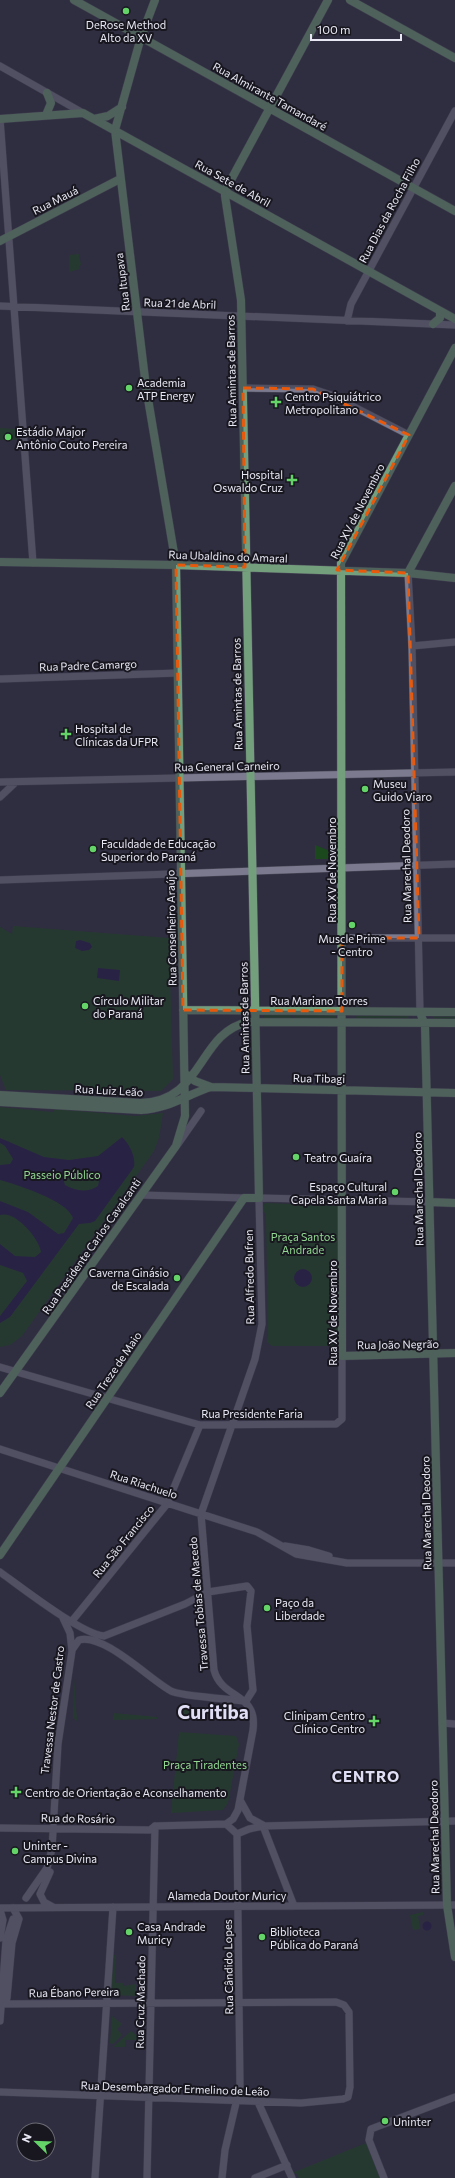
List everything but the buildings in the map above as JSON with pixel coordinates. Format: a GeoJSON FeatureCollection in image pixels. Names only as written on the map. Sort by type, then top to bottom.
{"type":"FeatureCollection","features":[{"type":"Feature","properties":{"kind":"main road","name":"Rua Almirante Tamandaré"},"geometry":{"type":"LineString","coordinates":[[74,0],[455,211]]}},
{"type":"Feature","properties":{"kind":"main road","name":"Rua Itupava"},"geometry":{"type":"LineString","coordinates":[[155,0],[141,37],[115,130],[136,312],[153,431],[176,565]]}},
{"type":"Feature","properties":{"kind":"main road"},"geometry":{"type":"LineString","coordinates":[[225,192],[328,0]]}},
{"type":"Feature","properties":{"kind":"main road"},"geometry":{"type":"LineString","coordinates":[[350,0],[455,58]]}},
{"type":"Feature","properties":{"kind":"main road"},"geometry":{"type":"LineString","coordinates":[[46,115],[51,103],[48,92]]}},
{"type":"Feature","properties":{"kind":"main road"},"geometry":{"type":"LineString","coordinates":[[94,119],[108,116],[122,107]]}},
{"type":"Feature","properties":{"kind":"main road"},"geometry":{"type":"LineString","coordinates":[[0,119],[84,112]]}},
{"type":"Feature","properties":{"kind":"main road","name":"Rua Sete de Abril"},"geometry":{"type":"LineString","coordinates":[[84,112],[94,119],[455,319]]}},
{"type":"Feature","properties":{"kind":"main road","name":"Rua Mauá"},"geometry":{"type":"LineString","coordinates":[[0,241],[120,179]]}},
{"type":"Feature","properties":{"kind":"main road","name":"Rua Amintas de Barros"},"geometry":{"type":"LineString","coordinates":[[225,192],[239,284],[241,316],[254,1022],[259,1198]]}},
{"type":"Feature","properties":{"kind":"main road"},"geometry":{"type":"LineString","coordinates":[[433,324],[440,318],[440,311]]}},
{"type":"Feature","properties":{"kind":"main road","name":"Rua XV de Novembro"},"geometry":{"type":"LineString","coordinates":[[342,1356],[343,1090],[341,563],[455,348]]}},
{"type":"Feature","properties":{"kind":"main road"},"geometry":{"type":"LineString","coordinates":[[408,574],[455,486]]}},
{"type":"Feature","properties":{"kind":"main road","name":"Rua Ubaldino do Amaral"},"geometry":{"type":"LineString","coordinates":[[0,562],[341,570],[455,578]]}},
{"type":"Feature","properties":{"kind":"main road","name":"Rua Conselheiro Araújo"},"geometry":{"type":"LineString","coordinates":[[176,565],[185,1085],[184,1126],[176,1146]]}},
{"type":"Feature","properties":{"kind":"main road","name":"Rua Mariano Torres"},"geometry":{"type":"LineString","coordinates":[[184,1010],[455,1012]]}},
{"type":"Feature","properties":{"kind":"main road"},"geometry":{"type":"LineString","coordinates":[[227,1010],[237,1015],[243,1023]]}},
{"type":"Feature","properties":{"kind":"main road"},"geometry":{"type":"LineString","coordinates":[[286,1011],[296,1022]]}},
{"type":"Feature","properties":{"kind":"main road","name":"Rua Marechal Deodoro"},"geometry":{"type":"LineString","coordinates":[[420,1012],[425,1023],[445,1822],[455,1957]]}},
{"type":"Feature","properties":{"kind":"main road","name":"Rua Mariano Torres"},"geometry":{"type":"LineString","coordinates":[[254,1022],[454,1022]]}},
{"type":"Feature","properties":{"kind":"main road","name":"Rua Luiz Leão"},"geometry":{"type":"LineString","coordinates":[[0,1095],[146,1103],[160,1101],[172,1096],[185,1085],[218,1041],[228,1031],[243,1023],[254,1022]]}},
{"type":"Feature","properties":{"kind":"main road"},"geometry":{"type":"LineString","coordinates":[[184,1069],[190,1077],[211,1087]]}},
{"type":"Feature","properties":{"kind":"main road","name":"Rua Tibagi"},"geometry":{"type":"LineString","coordinates":[[185,1099],[194,1093],[211,1087],[455,1093]]}},
{"type":"Feature","properties":{"kind":"main road","name":"Rua Luiz Leão"},"geometry":{"type":"LineString","coordinates":[[0,1102],[140,1110],[163,1108],[185,1099]]}},
{"type":"Feature","properties":{"kind":"main road","name":"Rua Presidente Carlos Cavalcanti"},"geometry":{"type":"LineString","coordinates":[[0,1393],[176,1146]]}},
{"type":"Feature","properties":{"kind":"main road"},"geometry":{"type":"LineString","coordinates":[[244,1198],[259,1198]]}},
{"type":"Feature","properties":{"kind":"main road","name":"Rua Treze de Maio"},"geometry":{"type":"LineString","coordinates":[[0,1556],[244,1198]]}},
{"type":"Feature","properties":{"kind":"main road"},"geometry":{"type":"LineString","coordinates":[[429,1202],[455,1203]]}},
{"type":"Feature","properties":{"kind":"main road","name":"Rua João Negrão"},"geometry":{"type":"LineString","coordinates":[[342,1356],[455,1353]]}},
{"type":"Feature","properties":{"kind":"street","name":"Rua Sete de Abril"},"geometry":{"type":"LineString","coordinates":[[0,66],[84,112]]}},
{"type":"Feature","properties":{"kind":"street","name":"Rua Dias da Rocha Filho"},"geometry":{"type":"LineString","coordinates":[[347,321],[349,308],[455,111]]}},
{"type":"Feature","properties":{"kind":"street"},"geometry":{"type":"LineString","coordinates":[[0,119],[33,563]]}},
{"type":"Feature","properties":{"kind":"street","name":"Rua 21 de Abril"},"geometry":{"type":"LineString","coordinates":[[0,306],[455,326]]}},
{"type":"Feature","properties":{"kind":"street"},"geometry":{"type":"LineString","coordinates":[[243,388],[300,387],[317,390],[409,435]]}},
{"type":"Feature","properties":{"kind":"street","name":"Rua Marechal Deodoro"},"geometry":{"type":"LineString","coordinates":[[408,574],[412,646],[420,1012]]}},
{"type":"Feature","properties":{"kind":"street"},"geometry":{"type":"LineString","coordinates":[[412,646],[455,642]]}},
{"type":"Feature","properties":{"kind":"street","name":"Rua Padre Camargo"},"geometry":{"type":"LineString","coordinates":[[0,679],[178,673]]}},
{"type":"Feature","properties":{"kind":"street","name":"Rua General Carneiro"},"geometry":{"type":"LineString","coordinates":[[0,782],[455,772]]}},
{"type":"Feature","properties":{"kind":"street"},"geometry":{"type":"LineString","coordinates":[[0,797],[16,782]]}},
{"type":"Feature","properties":{"kind":"street"},"geometry":{"type":"LineString","coordinates":[[0,880],[455,864]]}},
{"type":"Feature","properties":{"kind":"street"},"geometry":{"type":"LineString","coordinates":[[342,938],[455,938]]}},
{"type":"Feature","properties":{"kind":"street","name":"Rua Presidente Carlos Cavalcanti"},"geometry":{"type":"LineString","coordinates":[[176,1146],[201,1111]]}},
{"type":"Feature","properties":{"kind":"street"},"geometry":{"type":"LineString","coordinates":[[141,1195],[244,1198]]}},
{"type":"Feature","properties":{"kind":"street"},"geometry":{"type":"LineString","coordinates":[[259,1198],[429,1202]]}},
{"type":"Feature","properties":{"kind":"street","name":"Rua Alfredo Bufren"},"geometry":{"type":"LineString","coordinates":[[201,1514],[261,1335],[259,1198]]}},
{"type":"Feature","properties":{"kind":"street","name":"Rua XV de Novembro"},"geometry":{"type":"LineString","coordinates":[[342,1356],[342,1419]]}},
{"type":"Feature","properties":{"kind":"street","name":"Rua Presidente Faria"},"geometry":{"type":"LineString","coordinates":[[0,1367],[200,1425],[336,1424],[342,1419]]}},
{"type":"Feature","properties":{"kind":"street","name":"Rua São Francisco"},"geometry":{"type":"LineString","coordinates":[[72,1621],[167,1504],[200,1425]]}},
{"type":"Feature","properties":{"kind":"street","name":"Rua Riachuelo"},"geometry":{"type":"LineString","coordinates":[[0,1449],[257,1532],[296,1554],[343,1562],[455,1563]]}},
{"type":"Feature","properties":{"kind":"street","name":"Travessa Tobias de Macedo"},"geometry":{"type":"LineString","coordinates":[[201,1514],[216,1675],[225,1688],[246,1702]]}},
{"type":"Feature","properties":{"kind":"street"},"geometry":{"type":"LineString","coordinates":[[0,1572],[61,1616],[101,1636],[110,1636],[208,1592],[242,1586],[250,1587],[251,1594],[247,1626],[253,1690],[246,1702]]}},
{"type":"Feature","properties":{"kind":"street","name":"Travessa Nestor de Castro"},"geometry":{"type":"LineString","coordinates":[[26,1898],[49,1862],[53,1829],[58,1744],[72,1651],[68,1626],[61,1616]]}},
{"type":"Feature","properties":{"kind":"street"},"geometry":{"type":"LineString","coordinates":[[110,1636],[111,1648]]}},
{"type":"Feature","properties":{"kind":"street"},"geometry":{"type":"LineString","coordinates":[[72,1651],[79,1640],[83,1639],[111,1648],[172,1692],[246,1702],[253,1712],[254,1724],[236,1814],[226,1824],[237,1834],[249,1829],[263,1826],[455,1821]]}},
{"type":"Feature","properties":{"kind":"street"},"geometry":{"type":"LineString","coordinates":[[442,1723],[455,1724]]}},
{"type":"Feature","properties":{"kind":"street"},"geometry":{"type":"LineString","coordinates":[[240,1798],[242,1806],[250,1818],[263,1826],[294,1906]]}},
{"type":"Feature","properties":{"kind":"street","name":"Rua do Rosário"},"geometry":{"type":"LineString","coordinates":[[0,1828],[150,1830],[155,1826],[226,1824]]}},
{"type":"Feature","properties":{"kind":"street","name":"Rua Cruz Machado"},"geometry":{"type":"LineString","coordinates":[[147,2178],[155,1826]]}},
{"type":"Feature","properties":{"kind":"street"},"geometry":{"type":"LineString","coordinates":[[53,1829],[58,1835],[56,1856],[40,1894],[44,1902],[56,1907]]}},
{"type":"Feature","properties":{"kind":"street","name":"Rua Cândido Lopes"},"geometry":{"type":"LineString","coordinates":[[222,2178],[224,2150],[240,2086],[237,1834]]}},
{"type":"Feature","properties":{"kind":"street","name":"Alameda Doutor Muricy"},"geometry":{"type":"LineString","coordinates":[[0,1909],[56,1907],[451,1905]]}},
{"type":"Feature","properties":{"kind":"street"},"geometry":{"type":"LineString","coordinates":[[95,2178],[113,1907]]}},
{"type":"Feature","properties":{"kind":"street"},"geometry":{"type":"LineString","coordinates":[[0,2004],[7,1998],[12,1943],[19,1919],[13,1908]]}},
{"type":"Feature","properties":{"kind":"street"},"geometry":{"type":"LineString","coordinates":[[0,1909],[3,1920],[0,1938]]}},
{"type":"Feature","properties":{"kind":"street"},"geometry":{"type":"LineString","coordinates":[[0,2021],[0,2004],[6,1940],[13,1919]]}},
{"type":"Feature","properties":{"kind":"street","name":"Rua Ébano Pereira"},"geometry":{"type":"LineString","coordinates":[[0,2004],[332,2001],[340,2003],[347,2008],[348,2012],[350,2088],[348,2097]]}},
{"type":"Feature","properties":{"kind":"street","name":"Rua Desembargador Ermelino de Leão"},"geometry":{"type":"LineString","coordinates":[[0,2092],[313,2103],[338,2100],[348,2097]]}},
{"type":"Feature","properties":{"kind":"street"},"geometry":{"type":"LineString","coordinates":[[384,2178],[369,2140],[369,2132],[373,2128],[455,2097]]}},
{"type":"Feature","properties":{"kind":"street"},"geometry":{"type":"LineString","coordinates":[[258,2102],[292,2178]]}},
{"type":"Feature","properties":{"kind":"street"},"geometry":{"type":"LineString","coordinates":[[255,2178],[287,2165]]}},
{"type":"Feature","properties":{"kind":"highlighted area"},"geometry":{"type":"Polygon","coordinates":[[[243,388],[313,389],[409,435],[337,570],[408,573],[419,938],[342,938],[342,1011],[183,1010],[176,565],[245,567],[243,388]]]}},
{"type":"Feature","properties":{"kind":"green space"},"geometry":{"type":"Polygon","coordinates":[[[79,254],[81,265],[79,266],[80,269],[69,272],[69,255],[79,254]]]}},
{"type":"Feature","properties":{"kind":"green space","name":"Estádio Major Antônio Couto Pereira"},"geometry":{"type":"Polygon","coordinates":[[[0,428],[16,429],[17,440],[0,440],[0,428]]]}},
{"type":"Feature","properties":{"kind":"green space"},"geometry":{"type":"Polygon","coordinates":[[[315,845],[335,853],[335,859],[315,859],[315,845]]]}},
{"type":"Feature","properties":{"kind":"green space","name":"Círculo Militar do Paraná"},"geometry":{"type":"Polygon","coordinates":[[[13,926],[169,938],[173,1079],[161,1091],[6,1090],[0,1075],[0,927],[12,934],[13,926]]]}},
{"type":"Feature","properties":{"kind":"green space"},"geometry":{"type":"Polygon","coordinates":[[[264,1010],[285,1010],[294,1019],[264,1018],[264,1010]]]}},
{"type":"Feature","properties":{"kind":"green space"},"geometry":{"type":"Polygon","coordinates":[[[287,1010],[336,1010],[336,1020],[297,1019],[287,1010]]]}},
{"type":"Feature","properties":{"kind":"green space"},"geometry":{"type":"Polygon","coordinates":[[[357,1011],[409,1013],[408,1021],[356,1020],[357,1011]]]}},
{"type":"Feature","properties":{"kind":"green space"},"geometry":{"type":"Polygon","coordinates":[[[431,1014],[455,1014],[455,1020],[436,1021],[431,1014]]]}},
{"type":"Feature","properties":{"kind":"green space","name":"Passeio Público"},"geometry":{"type":"Polygon","coordinates":[[[0,1107],[53,1112],[55,1109],[135,1116],[163,1113],[159,1138],[154,1151],[22,1336],[10,1345],[0,1347],[0,1107]]]}},
{"type":"Feature","properties":{"kind":"green space","name":"Praça Santos Andrade"},"geometry":{"type":"Polygon","coordinates":[[[264,1204],[338,1206],[340,1346],[272,1346],[267,1342],[266,1214],[263,1211],[264,1204]]]}},
{"type":"Feature","properties":{"kind":"green space"},"geometry":{"type":"Polygon","coordinates":[[[74,1677],[77,1721],[73,1718],[74,1677]]]}},
{"type":"Feature","properties":{"kind":"green space"},"geometry":{"type":"Polygon","coordinates":[[[183,1705],[187,1705],[189,1706],[189,1714],[183,1715],[180,1712],[180,1708],[183,1705]]]}},
{"type":"Feature","properties":{"kind":"green space"},"geometry":{"type":"Polygon","coordinates":[[[114,1713],[157,1717],[157,1719],[113,1720],[114,1713]]]}},
{"type":"Feature","properties":{"kind":"green space","name":"Praça Tiradentes"},"geometry":{"type":"Polygon","coordinates":[[[179,1732],[236,1736],[239,1744],[228,1803],[223,1810],[171,1813],[179,1732]]]}},
{"type":"Feature","properties":{"kind":"green space"},"geometry":{"type":"Polygon","coordinates":[[[423,1912],[423,1915],[418,1916],[420,1929],[413,1930],[410,1915],[423,1912]]]}},
{"type":"Feature","properties":{"kind":"green space"},"geometry":{"type":"Polygon","coordinates":[[[113,1955],[116,1955],[115,1983],[123,1983],[123,1986],[136,1984],[136,1996],[111,1995],[113,1955]]]}},
{"type":"Feature","properties":{"kind":"green space"},"geometry":{"type":"Polygon","coordinates":[[[112,2016],[122,2024],[117,2029],[122,2035],[113,2044],[110,2043],[112,2016]]]}},
{"type":"Feature","properties":{"kind":"green space"},"geometry":{"type":"Polygon","coordinates":[[[131,2031],[139,2037],[139,2040],[125,2040],[125,2047],[113,2047],[131,2031]]]}},
{"type":"Feature","properties":{"kind":"green space"},"geometry":{"type":"Polygon","coordinates":[[[366,2143],[380,2178],[299,2178],[297,2174],[292,2173],[366,2143]]]}},
{"type":"Feature","properties":{"kind":"shaded area"},"geometry":{"type":"Polygon","coordinates":[[[80,940],[90,943],[92,947],[89,950],[82,951],[75,948],[76,941],[80,940]]]}},
{"type":"Feature","properties":{"kind":"shaded area"},"geometry":{"type":"Polygon","coordinates":[[[98,968],[120,970],[119,981],[97,978],[98,968]]]}},
{"type":"Feature","properties":{"kind":"shaded area"},"geometry":{"type":"Polygon","coordinates":[[[122,1137],[131,1150],[134,1159],[134,1167],[95,1221],[79,1224],[10,1317],[0,1323],[0,1316],[27,1281],[23,1273],[0,1265],[0,1244],[15,1256],[35,1257],[41,1252],[36,1240],[25,1226],[12,1217],[0,1215],[0,1201],[28,1212],[58,1234],[64,1233],[73,1218],[69,1211],[52,1199],[29,1189],[0,1180],[0,1165],[10,1164],[13,1159],[5,1146],[0,1143],[0,1138],[44,1157],[69,1160],[98,1156],[122,1137]],[[82,1171],[66,1177],[64,1181],[65,1185],[73,1189],[82,1190],[90,1190],[98,1186],[99,1181],[93,1174],[82,1171]]]}},
{"type":"Feature","properties":{"kind":"shaded area"},"geometry":{"type":"Polygon","coordinates":[[[303,1269],[309,1272],[312,1278],[309,1284],[303,1287],[297,1284],[294,1278],[297,1272],[303,1269]]]}},
{"type":"Feature","properties":{"kind":"shaded area"},"geometry":{"type":"Polygon","coordinates":[[[427,1921],[432,1926],[427,1931],[422,1926],[427,1921]]]}},
{"type":"Feature","properties":{"kind":"place","name":"DeRose Method Alto da XV"},"geometry":{"type":"Point","coordinates":[126,11]}},
{"type":"Feature","properties":{"kind":"place","name":"Academia ATP Energy"},"geometry":{"type":"Point","coordinates":[129,388]}},
{"type":"Feature","properties":{"kind":"place","name":"Centro Psiquiátrico Metropolitano"},"geometry":{"type":"Point","coordinates":[276,402]}},
{"type":"Feature","properties":{"kind":"place","name":"Estádio Major Antônio Couto Pereira"},"geometry":{"type":"Point","coordinates":[8,437]}},
{"type":"Feature","properties":{"kind":"place","name":"Hospital Oswaldo Cruz"},"geometry":{"type":"Point","coordinates":[292,480]}},
{"type":"Feature","properties":{"kind":"place","name":"Hospital de Clínicas da UFPR"},"geometry":{"type":"Point","coordinates":[66,734]}},
{"type":"Feature","properties":{"kind":"place","name":"Museu Guido Viaro"},"geometry":{"type":"Point","coordinates":[365,789]}},
{"type":"Feature","properties":{"kind":"place","name":"Faculdade de Educação Superior do Paraná"},"geometry":{"type":"Point","coordinates":[93,849]}},
{"type":"Feature","properties":{"kind":"place","name":"Muscle Prime - Centro"},"geometry":{"type":"Point","coordinates":[352,925]}},
{"type":"Feature","properties":{"kind":"place","name":"Círculo Militar do Paraná"},"geometry":{"type":"Point","coordinates":[85,1006]}},
{"type":"Feature","properties":{"kind":"place","name":"Teatro Guaíra"},"geometry":{"type":"Point","coordinates":[296,1157]}},
{"type":"Feature","properties":{"kind":"place","name":"Espaço Cultural Capela Santa Maria"},"geometry":{"type":"Point","coordinates":[395,1192]}},
{"type":"Feature","properties":{"kind":"place","name":"Caverna Ginásio de Escalada"},"geometry":{"type":"Point","coordinates":[177,1278]}},
{"type":"Feature","properties":{"kind":"place","name":"Paço da Liberdade"},"geometry":{"type":"Point","coordinates":[267,1608]}},
{"type":"Feature","properties":{"kind":"place","name":"Clinipam Centro Clínico Centro"},"geometry":{"type":"Point","coordinates":[374,1721]}},
{"type":"Feature","properties":{"kind":"place","name":"Centro de Orientação e Aconselhamento"},"geometry":{"type":"Point","coordinates":[16,1792]}},
{"type":"Feature","properties":{"kind":"place","name":"Uninter - Campus Divina"},"geometry":{"type":"Point","coordinates":[15,1851]}},
{"type":"Feature","properties":{"kind":"place","name":"Casa Andrade Muricy"},"geometry":{"type":"Point","coordinates":[129,1932]}},
{"type":"Feature","properties":{"kind":"place","name":"Biblioteca Pública do Paraná"},"geometry":{"type":"Point","coordinates":[262,1937]}},
{"type":"Feature","properties":{"kind":"place","name":"Uninter"},"geometry":{"type":"Point","coordinates":[385,2121]}},
{"type":"Feature","properties":{"kind":"district","name":"Curitiba"},"geometry":{"type":"Point","coordinates":[213,1711]}},
{"type":"Feature","properties":{"kind":"district","name":"CENTRO"},"geometry":{"type":"Point","coordinates":[366,1776]}}]}
